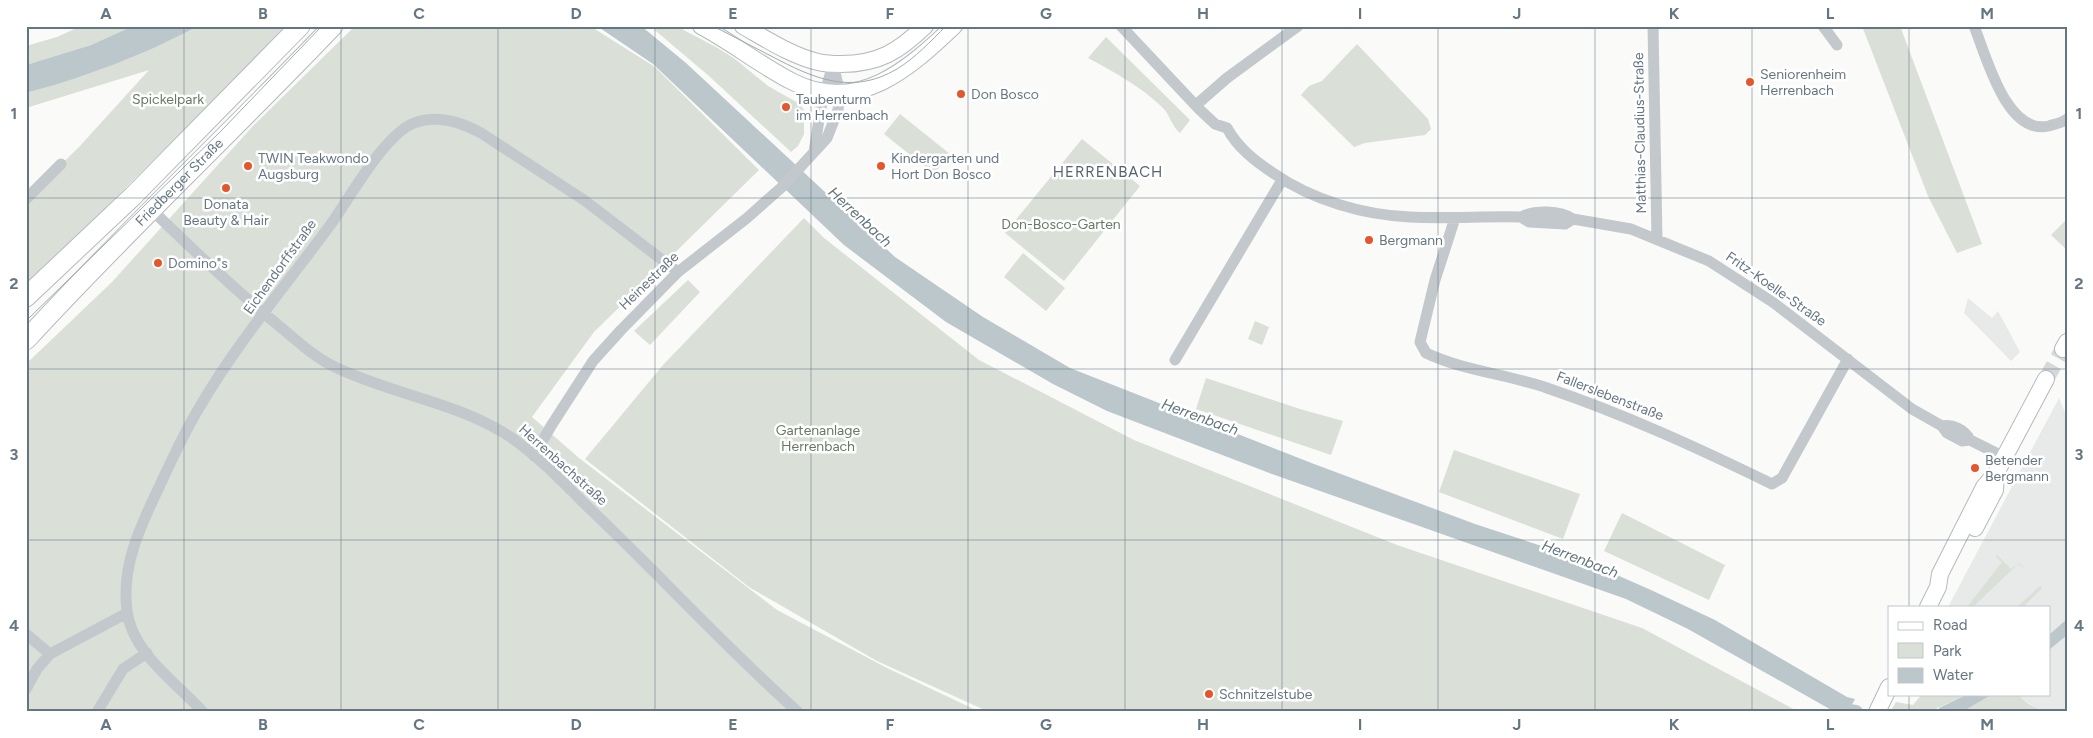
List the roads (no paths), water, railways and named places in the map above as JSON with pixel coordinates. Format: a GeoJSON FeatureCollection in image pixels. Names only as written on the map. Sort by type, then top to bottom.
{"type":"FeatureCollection","features":[{"type":"Feature","properties":{"kind":"main road","name":"Friedberger Straße"},"geometry":{"type":"LineString","coordinates":[[26,297],[133,196],[300,26]]}},
{"type":"Feature","properties":{"kind":"main road","name":"Friedberger Straße"},"geometry":{"type":"LineString","coordinates":[[26,340],[80,281],[252,112],[333,26]]}},
{"type":"Feature","properties":{"kind":"street"},"geometry":{"type":"LineString","coordinates":[[702,26],[788,80],[826,91],[858,91],[877,85],[899,74],[954,26]]}},
{"type":"Feature","properties":{"kind":"street"},"geometry":{"type":"LineString","coordinates":[[743,26],[796,54],[815,61],[833,64],[856,63],[888,56],[926,26]]}},
{"type":"Feature","properties":{"kind":"street","name":"Fritz-Koelle-Straße"},"geometry":{"type":"LineString","coordinates":[[1121,26],[1196,105],[1216,124],[1227,128],[1234,141],[1257,162],[1282,180],[1313,195],[1365,212],[1408,217],[1521,217],[1530,222],[1565,224],[1573,219],[1631,229],[1658,238],[1708,261],[1750,286],[1912,409],[1942,426],[1951,425],[1967,433],[1970,440],[2004,457]]}},
{"type":"Feature","properties":{"kind":"street"},"geometry":{"type":"LineString","coordinates":[[1196,105],[1227,78],[1298,26]]}},
{"type":"Feature","properties":{"kind":"street","name":"Matthias-Claudius-Straße"},"geometry":{"type":"LineString","coordinates":[[1653,26],[1658,238]]}},
{"type":"Feature","properties":{"kind":"street"},"geometry":{"type":"LineString","coordinates":[[1823,26],[1837,45]]}},
{"type":"Feature","properties":{"kind":"street"},"geometry":{"type":"LineString","coordinates":[[1974,26],[2003,97],[2016,115],[2028,124],[2044,127],[2067,119]]}},
{"type":"Feature","properties":{"kind":"street"},"geometry":{"type":"LineString","coordinates":[[815,61],[824,73],[824,80],[818,87],[826,91]]}},
{"type":"Feature","properties":{"kind":"street","name":"Heinestraße"},"geometry":{"type":"LineString","coordinates":[[813,153],[833,64]]}},
{"type":"Feature","properties":{"kind":"street","name":"Heinestraße"},"geometry":{"type":"LineString","coordinates":[[534,456],[593,361],[678,272],[747,218],[782,187],[827,138],[838,110],[826,91]]}},
{"type":"Feature","properties":{"kind":"street","name":"Eichendorffstraße"},"geometry":{"type":"LineString","coordinates":[[204,712],[147,653],[132,629],[127,613],[125,583],[129,560],[151,503],[199,407],[230,360],[349,199],[385,145],[414,123],[429,119],[454,121],[482,133],[584,200],[678,272]]}},
{"type":"Feature","properties":{"kind":"street"},"geometry":{"type":"LineString","coordinates":[[26,199],[61,164]]}},
{"type":"Feature","properties":{"kind":"street"},"geometry":{"type":"LineString","coordinates":[[1175,360],[1282,180]]}},
{"type":"Feature","properties":{"kind":"street","name":"Herrenbachstraße"},"geometry":{"type":"LineString","coordinates":[[152,210],[264,314],[302,345],[334,366],[382,386],[442,404],[480,420],[514,440],[534,456],[648,564],[765,682],[798,712]]}},
{"type":"Feature","properties":{"kind":"street","name":"Fallerslebenstraße"},"geometry":{"type":"LineString","coordinates":[[1455,218],[1435,280],[1420,342],[1426,354],[1449,362],[1521,379],[1612,411],[1643,423],[1772,484],[1782,478],[1848,359]]}},
{"type":"Feature","properties":{"kind":"street"},"geometry":{"type":"LineString","coordinates":[[1928,606],[1938,587],[1950,578],[1995,490],[1996,473],[2046,379]]}},
{"type":"Feature","properties":{"kind":"street"},"geometry":{"type":"LineString","coordinates":[[26,689],[50,654],[127,613]]}},
{"type":"Feature","properties":{"kind":"street"},"geometry":{"type":"LineString","coordinates":[[26,634],[50,654]]}},
{"type":"Feature","properties":{"kind":"street"},"geometry":{"type":"LineString","coordinates":[[96,712],[123,669],[147,653]]}},
{"type":"Feature","properties":{"kind":"street"},"geometry":{"type":"LineString","coordinates":[[1878,709],[1888,689]]}},
{"type":"Feature","properties":{"kind":"water"},"geometry":{"type":"Polygon","coordinates":[[[133,26],[198,26],[114,64],[26,93],[26,65],[91,45],[133,26]]]}},
{"type":"Feature","properties":{"kind":"water"},"geometry":{"type":"Polygon","coordinates":[[[597,26],[640,26],[646,30],[686,63],[895,257],[983,317],[1070,368],[1314,464],[1475,524],[1578,558],[1651,590],[1715,620],[1847,697],[1855,699],[1848,712],[1835,712],[1688,629],[1626,599],[1272,474],[1107,411],[1053,384],[946,322],[844,245],[653,64],[597,26]]]}},
{"type":"Feature","properties":{"kind":"water"},"geometry":{"type":"Polygon","coordinates":[[[2067,619],[2067,635],[2050,649],[2050,634],[2067,619]]]}},
{"type":"Feature","properties":{"kind":"water"},"geometry":{"type":"Polygon","coordinates":[[[1964,696],[1990,696],[1962,712],[1940,712],[1939,708],[1964,696]]]}},
{"type":"Feature","properties":{"kind":"waterway","name":"Herrenbach"},"geometry":{"type":"LineString","coordinates":[[1849,711],[1856,712]]}},
{"type":"Feature","properties":{"kind":"tunnel"},"geometry":{"type":"LineString","coordinates":[[2046,379],[2063,349]]}},
{"type":"Feature","properties":{"kind":"tram line"},"geometry":{"type":"LineString","coordinates":[[26,321],[220,132],[322,26]]}},
{"type":"Feature","properties":{"kind":"tram line"},"geometry":{"type":"LineString","coordinates":[[713,26],[802,71],[832,81],[848,83],[880,77],[904,65],[946,26]]}},
{"type":"Feature","properties":{"kind":"place","name":"Seniorenheim Herrenbach"},"geometry":{"type":"Point","coordinates":[1750,82]}},
{"type":"Feature","properties":{"kind":"place","name":"Don Bosco"},"geometry":{"type":"Point","coordinates":[961,94]}},
{"type":"Feature","properties":{"kind":"place","name":"Taubenturm im Herrenbach"},"geometry":{"type":"Point","coordinates":[786,107]}},
{"type":"Feature","properties":{"kind":"place","name":"TWIN Teakwondo Augsburg"},"geometry":{"type":"Point","coordinates":[248,166]}},
{"type":"Feature","properties":{"kind":"place","name":"Kindergarten und Hort Don Bosco"},"geometry":{"type":"Point","coordinates":[881,166]}},
{"type":"Feature","properties":{"kind":"place","name":"Donata Beauty & Hair"},"geometry":{"type":"Point","coordinates":[226,188]}},
{"type":"Feature","properties":{"kind":"place","name":"Bergmann"},"geometry":{"type":"Point","coordinates":[1369,240]}},
{"type":"Feature","properties":{"kind":"place","name":"Domino\"s"},"geometry":{"type":"Point","coordinates":[158,263]}},
{"type":"Feature","properties":{"kind":"place","name":"Betender Bergmann"},"geometry":{"type":"Point","coordinates":[1975,468]}},
{"type":"Feature","properties":{"kind":"place","name":"Schnitzelstube"},"geometry":{"type":"Point","coordinates":[1209,694]}},
{"type":"Feature","properties":{"kind":"district","name":"HERRENBACH"},"geometry":{"type":"Point","coordinates":[1108,172]}},
{"type":"Feature","properties":{"kind":"park label","name":"Spickelpark"},"geometry":{"type":"Point","coordinates":[168,99]}},
{"type":"Feature","properties":{"kind":"park label","name":"Don-Bosco-Garten"},"geometry":{"type":"Point","coordinates":[1061,224]}},
{"type":"Feature","properties":{"kind":"park label","name":"Gartenanlage Herrenbach"},"geometry":{"type":"Point","coordinates":[818,438]}}]}
